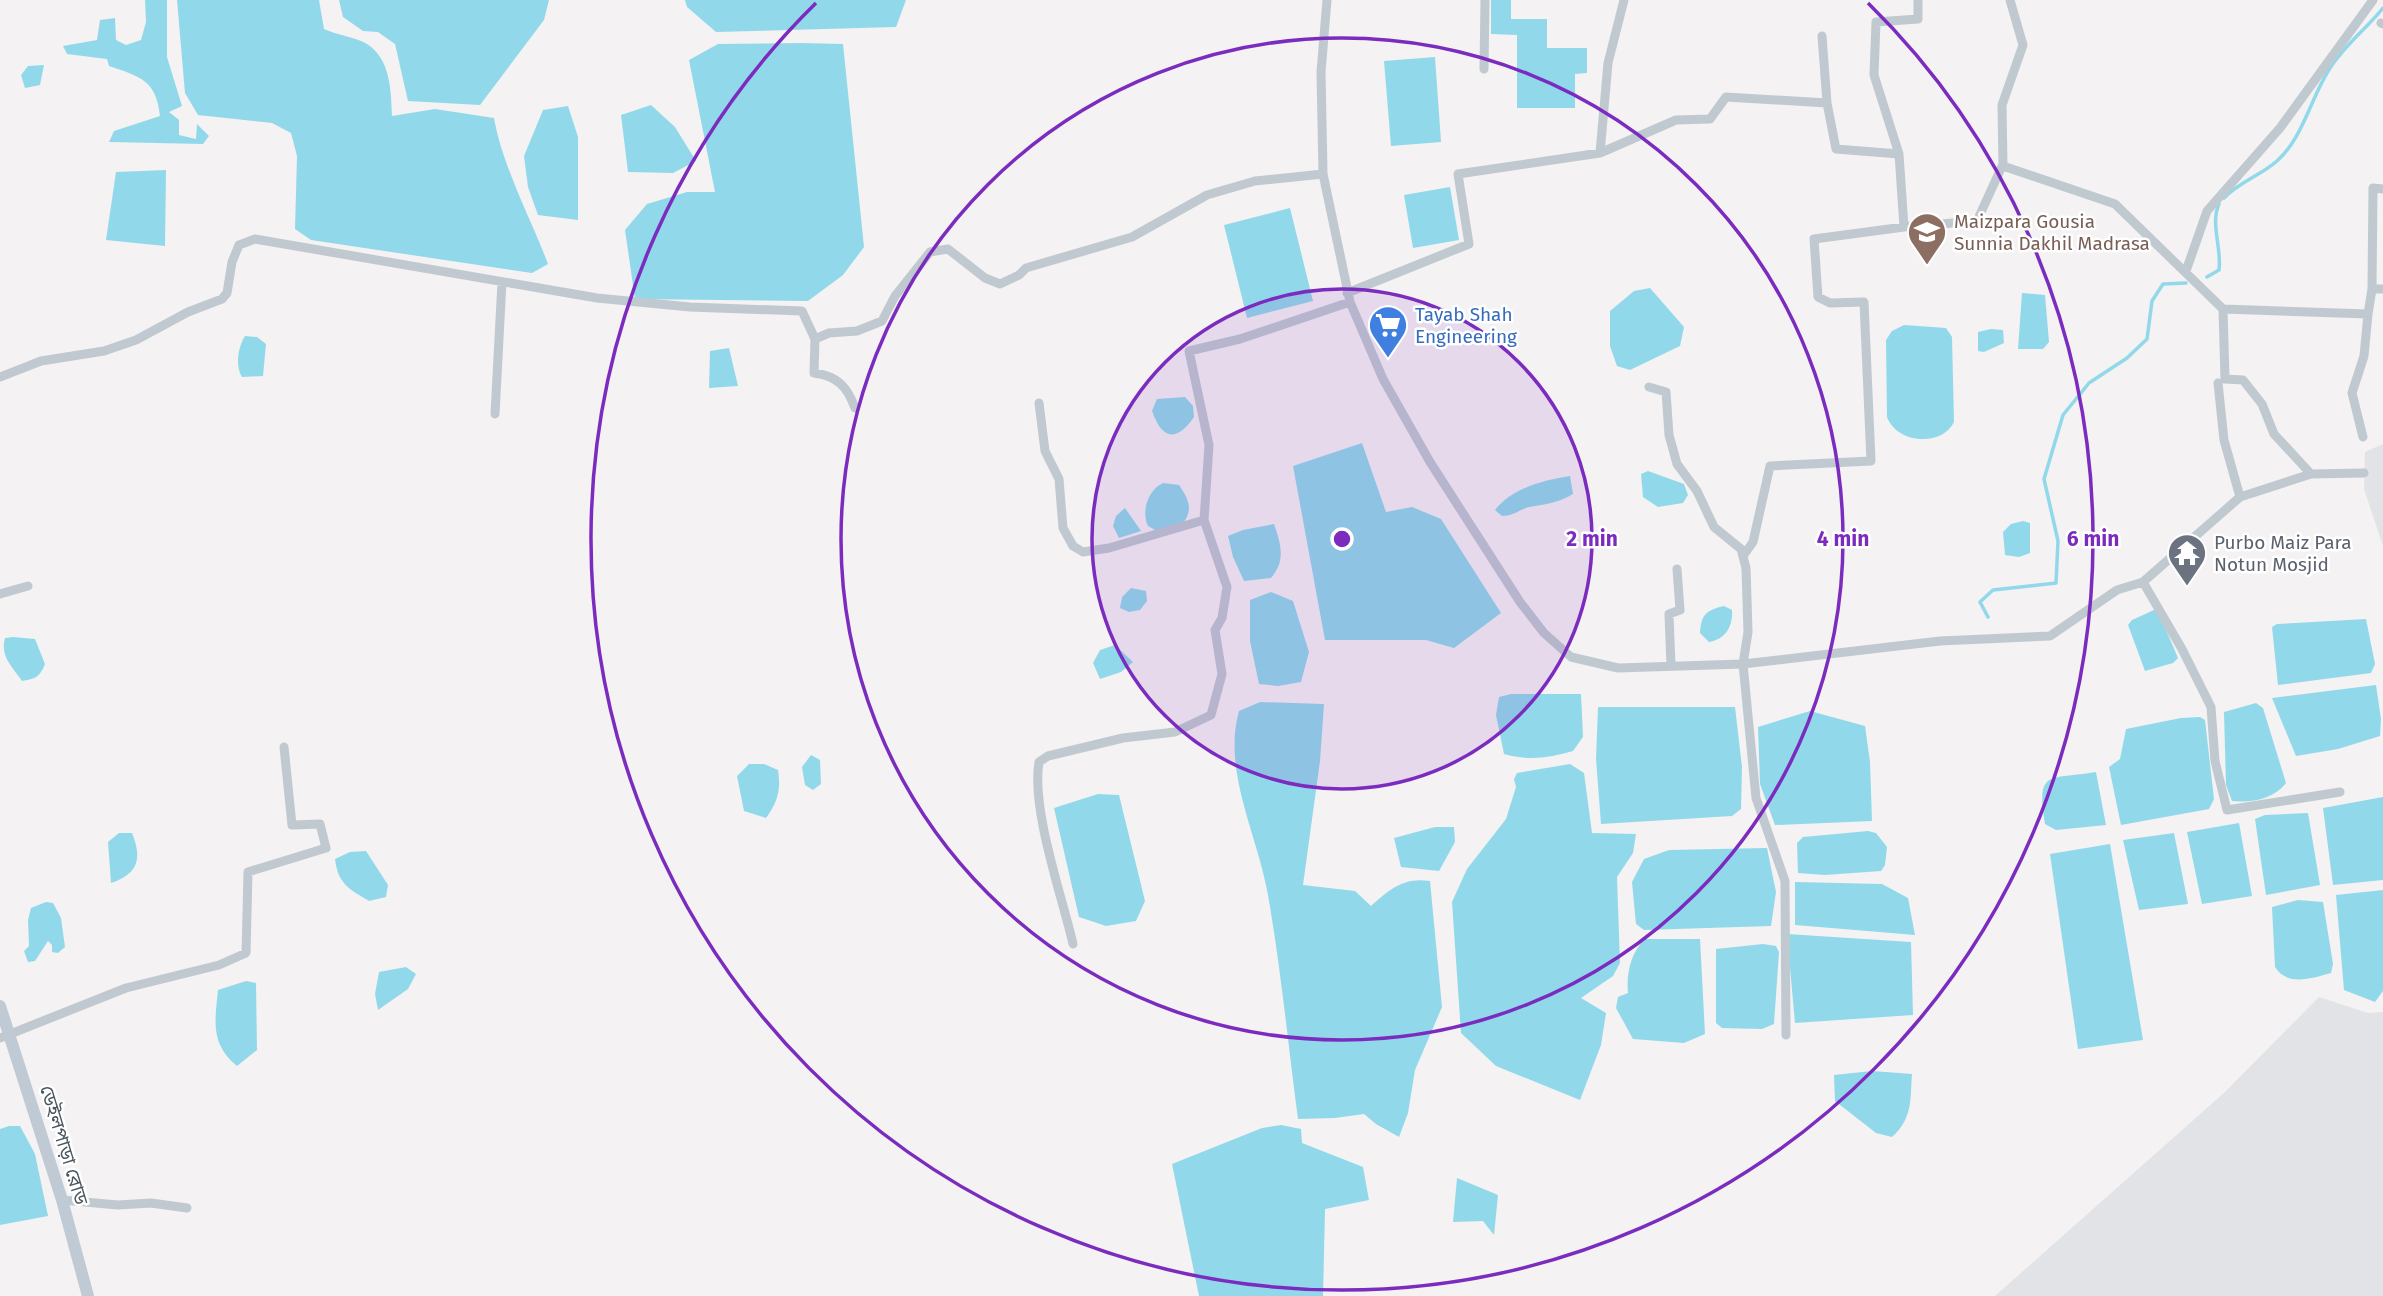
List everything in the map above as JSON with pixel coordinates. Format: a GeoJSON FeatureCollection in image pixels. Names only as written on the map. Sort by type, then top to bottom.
{"type":"FeatureCollection","features":[{"type":"Feature","properties":{"kind":"main road","name":"ডেইলপাড়া রোড"},"geometry":{"type":"LineString","coordinates":[[0,1006],[4,1037],[62,1200],[88,1296]]}},
{"type":"Feature","properties":{"kind":"street"},"geometry":{"type":"LineString","coordinates":[[1327,0],[1321,72],[1324,174],[1349,297],[1383,379],[1430,462],[1520,602],[1544,633],[1571,657],[1618,668],[1743,664],[1940,641],[2050,636],[2117,590],[2143,582],[2240,497],[2312,474],[2364,473]]}},
{"type":"Feature","properties":{"kind":"street"},"geometry":{"type":"LineString","coordinates":[[1484,69],[1485,0]]}},
{"type":"Feature","properties":{"kind":"street"},"geometry":{"type":"LineString","coordinates":[[1600,153],[1608,63],[1624,0]]}},
{"type":"Feature","properties":{"kind":"street"},"geometry":{"type":"LineString","coordinates":[[1903,227],[1899,154],[1874,75],[1876,22],[1918,19],[1918,0]]}},
{"type":"Feature","properties":{"kind":"street"},"geometry":{"type":"LineString","coordinates":[[1743,556],[1753,541],[1770,466],[1871,461],[1864,302],[1830,303],[1818,297],[1814,239],[1903,227],[1977,221],[2003,164],[2001,105],[2023,45],[2010,0]]}},
{"type":"Feature","properties":{"kind":"street"},"geometry":{"type":"LineString","coordinates":[[2186,271],[2207,211],[2280,128],[2373,0]]}},
{"type":"Feature","properties":{"kind":"street"},"geometry":{"type":"LineString","coordinates":[[1822,36],[1827,103],[1836,149],[1899,154]]}},
{"type":"Feature","properties":{"kind":"street"},"geometry":{"type":"LineString","coordinates":[[1073,944],[1041,813],[1037,774],[1039,762],[1048,756],[1123,738],[1175,732],[1211,715],[1222,674],[1215,630],[1222,618],[1227,587],[1204,520],[1208,435],[1193,383],[1189,351],[1240,339],[1349,297],[1469,244],[1458,174],[1600,153],[1676,120],[1710,119],[1726,97],[1827,103]]}},
{"type":"Feature","properties":{"kind":"street"},"geometry":{"type":"LineString","coordinates":[[2003,164],[2115,204],[2186,271],[2223,309],[2225,379],[2244,380],[2262,404],[2274,434],[2312,474]]}},
{"type":"Feature","properties":{"kind":"street"},"geometry":{"type":"LineString","coordinates":[[815,339],[829,333],[857,331],[882,321],[895,296],[929,252],[948,249],[985,278],[1000,284],[1019,275],[1026,268],[1132,237],[1207,195],[1255,181],[1324,174]]}},
{"type":"Feature","properties":{"kind":"street"},"geometry":{"type":"LineString","coordinates":[[2363,437],[2353,393],[2364,356],[2372,289],[2373,188],[2383,188]]}},
{"type":"Feature","properties":{"kind":"street"},"geometry":{"type":"LineString","coordinates":[[0,377],[41,361],[104,351],[136,340],[188,312],[222,299],[230,285],[232,262],[239,245],[246,240],[274,242],[597,298],[690,307],[799,311],[804,313],[815,339],[814,373],[832,375],[849,391],[856,408]]}},
{"type":"Feature","properties":{"kind":"street"},"geometry":{"type":"LineString","coordinates":[[495,414],[502,282]]}},
{"type":"Feature","properties":{"kind":"street"},"geometry":{"type":"LineString","coordinates":[[2372,289],[2383,289]]}},
{"type":"Feature","properties":{"kind":"street"},"geometry":{"type":"LineString","coordinates":[[2223,309],[2368,314]]}},
{"type":"Feature","properties":{"kind":"street"},"geometry":{"type":"LineString","coordinates":[[2218,383],[2224,440],[2240,497]]}},
{"type":"Feature","properties":{"kind":"street"},"geometry":{"type":"LineString","coordinates":[[1649,387],[1667,392],[1669,435],[1677,464],[1697,491],[1714,527],[1741,549],[1746,568],[1748,632],[1743,664],[1756,798],[1786,881],[1786,1035]]}},
{"type":"Feature","properties":{"kind":"street"},"geometry":{"type":"LineString","coordinates":[[1040,403],[1045,451],[1059,479],[1063,528],[1073,546],[1083,552],[1108,548],[1204,520]]}},
{"type":"Feature","properties":{"kind":"street"},"geometry":{"type":"LineString","coordinates":[[1671,666],[1669,614],[1680,610],[1677,569]]}},
{"type":"Feature","properties":{"kind":"street"},"geometry":{"type":"LineString","coordinates":[[2143,582],[2182,649],[2211,707],[2215,761],[2227,810],[2340,792]]}},
{"type":"Feature","properties":{"kind":"street"},"geometry":{"type":"LineString","coordinates":[[0,594],[28,586]]}},
{"type":"Feature","properties":{"kind":"street"},"geometry":{"type":"LineString","coordinates":[[4,1037],[126,988],[219,965],[246,953],[248,872],[326,848],[321,825],[292,825],[284,747]]}},
{"type":"Feature","properties":{"kind":"street"},"geometry":{"type":"LineString","coordinates":[[62,1200],[118,1205],[151,1203],[187,1208]]}},
{"type":"Feature","properties":{"kind":"shaded area"},"geometry":{"type":"Polygon","coordinates":[[[2383,444],[2383,546],[2364,489],[2365,452],[2383,444]]]}},
{"type":"Feature","properties":{"kind":"shaded area"},"geometry":{"type":"Polygon","coordinates":[[[2319,997],[2368,1013],[2383,1012],[2383,1296],[1995,1296],[2225,1092],[2319,997]]]}},
{"type":"Feature","properties":{"kind":"water"},"geometry":{"type":"Polygon","coordinates":[[[145,0],[167,0],[167,57],[182,106],[169,112],[179,120],[179,135],[196,139],[197,124],[209,136],[203,144],[109,142],[114,131],[160,116],[155,95],[151,87],[138,77],[109,66],[107,59],[67,54],[63,46],[97,40],[100,20],[115,18],[116,40],[126,45],[141,40],[146,22],[145,0]]]}},
{"type":"Feature","properties":{"kind":"water"},"geometry":{"type":"Polygon","coordinates":[[[177,0],[319,0],[324,29],[367,44],[381,58],[388,77],[392,116],[435,109],[494,118],[510,173],[548,264],[532,273],[311,240],[295,229],[297,156],[291,133],[272,123],[198,115],[185,93],[177,0]]]}},
{"type":"Feature","properties":{"kind":"water"},"geometry":{"type":"Polygon","coordinates":[[[339,0],[549,0],[544,20],[480,105],[408,101],[395,44],[378,32],[363,31],[343,17],[339,0]]]}},
{"type":"Feature","properties":{"kind":"water"},"geometry":{"type":"Polygon","coordinates":[[[685,0],[906,0],[896,27],[716,32],[687,7],[685,0]]]}},
{"type":"Feature","properties":{"kind":"water"},"geometry":{"type":"Polygon","coordinates":[[[1491,0],[1511,0],[1511,19],[1547,19],[1547,48],[1587,48],[1587,73],[1575,74],[1575,108],[1517,108],[1517,35],[1491,34],[1491,0]]]}},
{"type":"Feature","properties":{"kind":"water"},"geometry":{"type":"Polygon","coordinates":[[[718,44],[843,44],[864,247],[843,275],[808,301],[635,299],[625,230],[647,204],[687,192],[715,192],[689,60],[718,44]]]}},
{"type":"Feature","properties":{"kind":"water"},"geometry":{"type":"Polygon","coordinates":[[[1435,57],[1441,142],[1391,146],[1384,61],[1435,57]]]}},
{"type":"Feature","properties":{"kind":"water"},"geometry":{"type":"Polygon","coordinates":[[[44,65],[40,85],[25,88],[21,75],[28,66],[44,65]]]}},
{"type":"Feature","properties":{"kind":"water"},"geometry":{"type":"Polygon","coordinates":[[[651,105],[675,127],[696,161],[673,173],[628,172],[621,115],[651,105]]]}},
{"type":"Feature","properties":{"kind":"water"},"geometry":{"type":"Polygon","coordinates":[[[568,106],[578,137],[578,220],[538,215],[528,187],[524,156],[543,110],[568,106]]]}},
{"type":"Feature","properties":{"kind":"water"},"geometry":{"type":"Polygon","coordinates":[[[166,170],[165,246],[106,240],[116,172],[166,170]]]}},
{"type":"Feature","properties":{"kind":"water"},"geometry":{"type":"Polygon","coordinates":[[[1450,187],[1459,240],[1413,248],[1404,195],[1450,187]]]}},
{"type":"Feature","properties":{"kind":"water"},"geometry":{"type":"Polygon","coordinates":[[[1290,208],[1313,301],[1247,318],[1224,225],[1290,208]]]}},
{"type":"Feature","properties":{"kind":"water"},"geometry":{"type":"Polygon","coordinates":[[[1650,288],[1684,327],[1680,346],[1630,370],[1617,366],[1610,346],[1610,311],[1634,291],[1650,288]]]}},
{"type":"Feature","properties":{"kind":"water"},"geometry":{"type":"Polygon","coordinates":[[[2022,293],[2045,295],[2049,342],[2043,349],[2018,349],[2022,293]]]}},
{"type":"Feature","properties":{"kind":"water"},"geometry":{"type":"Polygon","coordinates":[[[1904,325],[1946,328],[1952,337],[1954,422],[1940,436],[1930,439],[1909,437],[1900,433],[1887,417],[1886,340],[1892,331],[1904,325]]]}},
{"type":"Feature","properties":{"kind":"water"},"geometry":{"type":"Polygon","coordinates":[[[2003,330],[2004,343],[1984,352],[1978,351],[1978,332],[2003,330]]]}},
{"type":"Feature","properties":{"kind":"water"},"geometry":{"type":"Polygon","coordinates":[[[245,336],[257,337],[266,344],[263,376],[242,377],[240,373],[238,356],[245,336]]]}},
{"type":"Feature","properties":{"kind":"water"},"geometry":{"type":"Polygon","coordinates":[[[729,348],[738,386],[709,388],[710,351],[729,348]]]}},
{"type":"Feature","properties":{"kind":"water"},"geometry":{"type":"Polygon","coordinates":[[[1185,397],[1193,406],[1194,417],[1181,431],[1175,434],[1165,432],[1152,411],[1157,399],[1185,397]]]}},
{"type":"Feature","properties":{"kind":"water"},"geometry":{"type":"Polygon","coordinates":[[[1362,443],[1386,512],[1412,507],[1441,519],[1501,613],[1454,648],[1426,640],[1325,640],[1293,466],[1362,443]]]}},
{"type":"Feature","properties":{"kind":"water"},"geometry":{"type":"Polygon","coordinates":[[[1648,471],[1684,484],[1688,495],[1683,503],[1658,507],[1643,497],[1641,474],[1648,471]]]}},
{"type":"Feature","properties":{"kind":"water"},"geometry":{"type":"Polygon","coordinates":[[[1570,476],[1573,494],[1568,497],[1506,516],[1495,510],[1519,491],[1570,476]]]}},
{"type":"Feature","properties":{"kind":"water"},"geometry":{"type":"Polygon","coordinates":[[[1163,483],[1179,485],[1189,509],[1183,523],[1157,531],[1148,526],[1145,514],[1150,496],[1163,483]]]}},
{"type":"Feature","properties":{"kind":"water"},"geometry":{"type":"Polygon","coordinates":[[[1125,508],[1141,531],[1119,538],[1113,526],[1116,516],[1125,508]]]}},
{"type":"Feature","properties":{"kind":"water"},"geometry":{"type":"Polygon","coordinates":[[[2023,521],[2030,523],[2030,553],[2019,557],[2005,555],[2003,532],[2011,524],[2023,521]]]}},
{"type":"Feature","properties":{"kind":"water"},"geometry":{"type":"Polygon","coordinates":[[[1274,524],[1281,552],[1276,572],[1271,578],[1244,581],[1233,557],[1228,536],[1274,524]]]}},
{"type":"Feature","properties":{"kind":"water"},"geometry":{"type":"Polygon","coordinates":[[[1131,588],[1146,591],[1147,601],[1140,610],[1129,612],[1120,608],[1122,597],[1131,588]]]}},
{"type":"Feature","properties":{"kind":"water"},"geometry":{"type":"Polygon","coordinates":[[[1271,592],[1293,601],[1309,652],[1301,682],[1278,686],[1259,684],[1250,641],[1250,600],[1271,592]]]}},
{"type":"Feature","properties":{"kind":"water"},"geometry":{"type":"Polygon","coordinates":[[[1724,606],[1732,610],[1730,626],[1724,635],[1709,642],[1700,633],[1703,618],[1713,609],[1724,606]]]}},
{"type":"Feature","properties":{"kind":"water"},"geometry":{"type":"Polygon","coordinates":[[[2154,610],[2158,611],[2178,658],[2173,663],[2145,671],[2128,625],[2132,620],[2154,610]]]}},
{"type":"Feature","properties":{"kind":"water"},"geometry":{"type":"Polygon","coordinates":[[[2366,619],[2375,664],[2371,673],[2278,685],[2272,627],[2277,624],[2366,619]]]}},
{"type":"Feature","properties":{"kind":"water"},"geometry":{"type":"Polygon","coordinates":[[[5,638],[35,639],[45,664],[36,677],[22,681],[8,661],[4,651],[5,638]]]}},
{"type":"Feature","properties":{"kind":"water"},"geometry":{"type":"Polygon","coordinates":[[[1115,645],[1133,662],[1121,672],[1100,679],[1093,663],[1100,650],[1115,645]]]}},
{"type":"Feature","properties":{"kind":"water"},"geometry":{"type":"Polygon","coordinates":[[[2376,685],[2381,719],[2380,736],[2338,749],[2296,756],[2272,698],[2376,685]]]}},
{"type":"Feature","properties":{"kind":"water"},"geometry":{"type":"Polygon","coordinates":[[[1511,694],[1581,694],[1583,737],[1573,751],[1539,758],[1504,754],[1496,715],[1499,697],[1511,694]]]}},
{"type":"Feature","properties":{"kind":"water"},"geometry":{"type":"Polygon","coordinates":[[[1260,702],[1324,704],[1320,761],[1303,885],[1355,891],[1371,906],[1405,883],[1430,881],[1442,1007],[1415,1070],[1408,1113],[1399,1137],[1364,1114],[1298,1119],[1268,895],[1243,803],[1235,757],[1239,711],[1260,702]]]}},
{"type":"Feature","properties":{"kind":"water"},"geometry":{"type":"Polygon","coordinates":[[[2256,703],[2263,708],[2286,783],[2275,793],[2262,799],[2232,801],[2226,785],[2224,712],[2256,703]]]}},
{"type":"Feature","properties":{"kind":"water"},"geometry":{"type":"Polygon","coordinates":[[[1598,707],[1735,707],[1742,767],[1741,809],[1732,816],[1601,824],[1596,759],[1598,707]]]}},
{"type":"Feature","properties":{"kind":"water"},"geometry":{"type":"Polygon","coordinates":[[[1810,711],[1865,726],[1870,762],[1872,821],[1775,825],[1760,784],[1758,727],[1810,711]]]}},
{"type":"Feature","properties":{"kind":"water"},"geometry":{"type":"Polygon","coordinates":[[[2200,717],[2205,720],[2214,799],[2209,809],[2121,825],[2109,767],[2120,759],[2126,729],[2200,717]]]}},
{"type":"Feature","properties":{"kind":"water"},"geometry":{"type":"Polygon","coordinates":[[[811,755],[820,760],[821,784],[813,790],[805,785],[802,767],[811,755]]]}},
{"type":"Feature","properties":{"kind":"water"},"geometry":{"type":"Polygon","coordinates":[[[749,764],[764,764],[778,770],[778,795],[766,818],[744,811],[737,776],[749,764]]]}},
{"type":"Feature","properties":{"kind":"water"},"geometry":{"type":"Polygon","coordinates":[[[1570,764],[1584,773],[1592,833],[1636,834],[1633,853],[1617,877],[1620,963],[1613,976],[1581,998],[1606,1013],[1601,1045],[1580,1100],[1496,1066],[1461,1033],[1452,902],[1467,869],[1506,819],[1516,787],[1514,779],[1517,773],[1570,764]]]}},
{"type":"Feature","properties":{"kind":"water"},"geometry":{"type":"Polygon","coordinates":[[[2096,772],[2106,825],[2056,830],[2045,824],[2042,794],[2049,780],[2096,772]]]}},
{"type":"Feature","properties":{"kind":"water"},"geometry":{"type":"Polygon","coordinates":[[[1098,794],[1119,795],[1145,901],[1136,921],[1106,926],[1079,917],[1054,808],[1098,794]]]}},
{"type":"Feature","properties":{"kind":"water"},"geometry":{"type":"Polygon","coordinates":[[[2383,797],[2383,880],[2333,885],[2323,808],[2383,797]]]}},
{"type":"Feature","properties":{"kind":"water"},"geometry":{"type":"Polygon","coordinates":[[[2308,813],[2320,885],[2266,895],[2255,819],[2265,815],[2308,813]]]}},
{"type":"Feature","properties":{"kind":"water"},"geometry":{"type":"Polygon","coordinates":[[[2239,823],[2252,896],[2202,904],[2187,832],[2239,823]]]}},
{"type":"Feature","properties":{"kind":"water"},"geometry":{"type":"Polygon","coordinates":[[[1435,827],[1454,827],[1455,842],[1439,871],[1401,867],[1394,838],[1435,827]]]}},
{"type":"Feature","properties":{"kind":"water"},"geometry":{"type":"Polygon","coordinates":[[[1868,831],[1876,833],[1887,847],[1885,865],[1881,871],[1825,875],[1798,873],[1797,843],[1803,837],[1868,831]]]}},
{"type":"Feature","properties":{"kind":"water"},"geometry":{"type":"Polygon","coordinates":[[[119,833],[132,833],[137,858],[127,875],[111,883],[108,842],[119,833]]]}},
{"type":"Feature","properties":{"kind":"water"},"geometry":{"type":"Polygon","coordinates":[[[2174,833],[2188,904],[2139,910],[2123,840],[2174,833]]]}},
{"type":"Feature","properties":{"kind":"water"},"geometry":{"type":"Polygon","coordinates":[[[2110,844],[2143,1040],[2078,1049],[2050,854],[2110,844]]]}},
{"type":"Feature","properties":{"kind":"water"},"geometry":{"type":"Polygon","coordinates":[[[1767,848],[1776,892],[1771,926],[1644,930],[1636,924],[1632,882],[1644,859],[1669,850],[1767,848]]]}},
{"type":"Feature","properties":{"kind":"water"},"geometry":{"type":"Polygon","coordinates":[[[366,851],[388,885],[386,897],[369,901],[350,889],[339,874],[335,859],[350,852],[366,851]]]}},
{"type":"Feature","properties":{"kind":"water"},"geometry":{"type":"Polygon","coordinates":[[[1795,882],[1882,884],[1908,898],[1915,935],[1795,925],[1795,882]]]}},
{"type":"Feature","properties":{"kind":"water"},"geometry":{"type":"Polygon","coordinates":[[[2383,890],[2383,991],[2375,1002],[2344,990],[2336,895],[2383,890]]]}},
{"type":"Feature","properties":{"kind":"water"},"geometry":{"type":"Polygon","coordinates":[[[2298,900],[2323,902],[2333,964],[2331,973],[2309,979],[2293,979],[2280,973],[2275,967],[2272,907],[2298,900]]]}},
{"type":"Feature","properties":{"kind":"water"},"geometry":{"type":"Polygon","coordinates":[[[46,902],[53,903],[61,918],[65,947],[58,953],[52,952],[52,945],[48,941],[35,961],[28,962],[24,951],[29,946],[28,920],[31,908],[46,902]]]}},
{"type":"Feature","properties":{"kind":"water"},"geometry":{"type":"Polygon","coordinates":[[[1787,934],[1911,942],[1913,1015],[1795,1023],[1787,934]]]}},
{"type":"Feature","properties":{"kind":"water"},"geometry":{"type":"Polygon","coordinates":[[[1645,939],[1700,939],[1705,1034],[1684,1043],[1633,1039],[1616,1008],[1618,997],[1628,993],[1630,964],[1645,939]]]}},
{"type":"Feature","properties":{"kind":"water"},"geometry":{"type":"Polygon","coordinates":[[[1763,944],[1776,946],[1779,952],[1774,1024],[1762,1029],[1722,1028],[1716,1023],[1716,949],[1763,944]]]}},
{"type":"Feature","properties":{"kind":"water"},"geometry":{"type":"Polygon","coordinates":[[[406,967],[416,974],[408,989],[378,1010],[375,994],[379,972],[406,967]]]}},
{"type":"Feature","properties":{"kind":"water"},"geometry":{"type":"Polygon","coordinates":[[[246,981],[256,983],[257,1050],[237,1066],[228,1058],[218,1040],[218,990],[246,981]]]}},
{"type":"Feature","properties":{"kind":"water"},"geometry":{"type":"Polygon","coordinates":[[[1872,1071],[1912,1074],[1907,1116],[1892,1137],[1876,1133],[1835,1101],[1834,1075],[1872,1071]]]}},
{"type":"Feature","properties":{"kind":"water"},"geometry":{"type":"Polygon","coordinates":[[[1281,1125],[1301,1129],[1302,1143],[1363,1167],[1369,1200],[1325,1209],[1323,1296],[1199,1296],[1172,1164],[1262,1128],[1281,1125]]]}},
{"type":"Feature","properties":{"kind":"water"},"geometry":{"type":"Polygon","coordinates":[[[20,1126],[35,1154],[48,1216],[0,1225],[0,1129],[20,1126]]]}},
{"type":"Feature","properties":{"kind":"water"},"geometry":{"type":"Polygon","coordinates":[[[1457,1178],[1498,1195],[1494,1235],[1483,1221],[1453,1222],[1457,1178]]]}},
{"type":"Feature","properties":{"kind":"waterway"},"geometry":{"type":"LineString","coordinates":[[2224,198],[2286,152],[2330,68],[2383,8]]}},
{"type":"Feature","properties":{"kind":"waterway"},"geometry":{"type":"LineString","coordinates":[[2207,277],[2219,270],[2216,228],[2219,204]]}},
{"type":"Feature","properties":{"kind":"waterway"},"geometry":{"type":"LineString","coordinates":[[1988,617],[1980,602],[1993,590],[2056,583],[2058,541],[2044,479],[2063,415],[2089,383],[2127,358],[2147,339],[2152,301],[2163,284],[2186,283]]}},
{"type":"Feature","properties":{"kind":"place","name":"Maizpara Gousia Sunnia Dakhil Madrasa"},"geometry":{"type":"Point","coordinates":[1927,266]}},
{"type":"Feature","properties":{"kind":"place","name":"Tayab Shah Engineering"},"geometry":{"type":"Point","coordinates":[1388,359]}},
{"type":"Feature","properties":{"kind":"place","name":"Purbo Maiz Para Notun Mosjid"},"geometry":{"type":"Point","coordinates":[2187,587]}}]}
